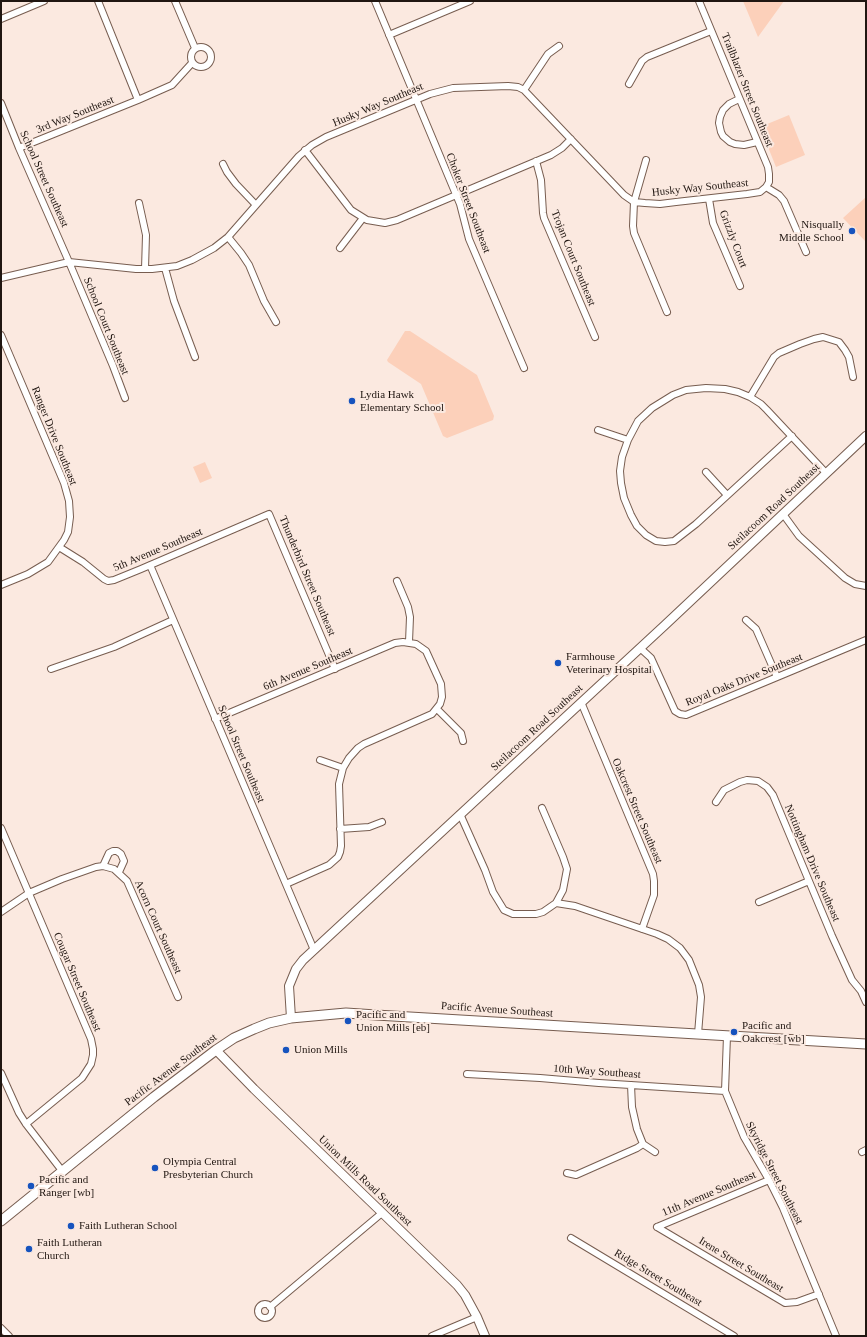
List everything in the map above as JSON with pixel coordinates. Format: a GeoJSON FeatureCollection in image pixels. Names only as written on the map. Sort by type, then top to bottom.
{"type":"FeatureCollection","features":[{"type":"Feature","properties":{"kind":"main road","name":"Pacific Avenue Southeast"},"geometry":{"type":"LineString","coordinates":[[1,1221],[154,1097],[216,1050],[234,1038],[254,1029],[269,1023],[291,1018],[346,1013],[866,1044]]}},
{"type":"Feature","properties":{"kind":"street"},"geometry":{"type":"LineString","coordinates":[[1,19],[44,1]]}},
{"type":"Feature","properties":{"kind":"street"},"geometry":{"type":"LineString","coordinates":[[98,1],[138,100]]}},
{"type":"Feature","properties":{"kind":"street"},"geometry":{"type":"LineString","coordinates":[[175,1],[195,48]]}},
{"type":"Feature","properties":{"kind":"street","name":"Choker Street Southeast"},"geometry":{"type":"LineString","coordinates":[[375,1],[456,195],[463,214],[469,239],[524,368]]}},
{"type":"Feature","properties":{"kind":"street"},"geometry":{"type":"LineString","coordinates":[[389,35],[470,1]]}},
{"type":"Feature","properties":{"kind":"street","name":"Trailblazer Street Southeast"},"geometry":{"type":"LineString","coordinates":[[699,1],[768,167],[769,182],[766,187]]}},
{"type":"Feature","properties":{"kind":"street"},"geometry":{"type":"LineString","coordinates":[[629,84],[642,61],[647,57],[711,31]]}},
{"type":"Feature","properties":{"kind":"street"},"geometry":{"type":"LineString","coordinates":[[559,46],[548,54],[524,90],[624,195],[634,202]]}},
{"type":"Feature","properties":{"kind":"street"},"geometry":{"type":"LineString","coordinates":[[195,48],[206,48],[210,52],[211,59],[208,64],[202,67],[196,66],[192,63],[190,57],[195,48]]}},
{"type":"Feature","properties":{"kind":"street","name":"3rd Way Southeast"},"geometry":{"type":"LineString","coordinates":[[19,148],[172,85],[192,63]]}},
{"type":"Feature","properties":{"kind":"street","name":"Husky Way Southeast"},"geometry":{"type":"LineString","coordinates":[[1,278],[70,262],[145,269],[165,268],[185,263],[200,257],[228,237],[305,150],[326,137],[437,91],[461,87],[508,86],[518,87],[524,90]]}},
{"type":"Feature","properties":{"kind":"street"},"geometry":{"type":"LineString","coordinates":[[739,99],[729,104],[723,110],[719,122],[721,132],[723,136],[735,144],[757,142]]}},
{"type":"Feature","properties":{"kind":"street","name":"School Street Southeast"},"geometry":{"type":"LineString","coordinates":[[1,104],[70,262]]}},
{"type":"Feature","properties":{"kind":"street"},"geometry":{"type":"LineString","coordinates":[[305,150],[347,206],[363,218],[379,223],[391,222],[536,161],[557,151],[571,139]]}},
{"type":"Feature","properties":{"kind":"street"},"geometry":{"type":"LineString","coordinates":[[646,160],[634,202],[634,233],[667,312]]}},
{"type":"Feature","properties":{"kind":"street","name":"Trojan Court Southeast"},"geometry":{"type":"LineString","coordinates":[[536,161],[541,180],[544,218],[595,337]]}},
{"type":"Feature","properties":{"kind":"street"},"geometry":{"type":"LineString","coordinates":[[223,164],[226,172],[256,205]]}},
{"type":"Feature","properties":{"kind":"street"},"geometry":{"type":"LineString","coordinates":[[766,187],[780,196],[784,201],[806,252]]}},
{"type":"Feature","properties":{"kind":"street","name":"Husky Way Southeast"},"geometry":{"type":"LineString","coordinates":[[634,202],[660,204],[760,192],[766,187]]}},
{"type":"Feature","properties":{"kind":"street","name":"Grizzly Court"},"geometry":{"type":"LineString","coordinates":[[709,198],[713,223],[740,286]]}},
{"type":"Feature","properties":{"kind":"street"},"geometry":{"type":"LineString","coordinates":[[139,203],[146,235],[145,269]]}},
{"type":"Feature","properties":{"kind":"street"},"geometry":{"type":"LineString","coordinates":[[340,248],[363,218]]}},
{"type":"Feature","properties":{"kind":"street"},"geometry":{"type":"LineString","coordinates":[[228,237],[249,265],[264,301],[276,322]]}},
{"type":"Feature","properties":{"kind":"street","name":"School Court Southeast"},"geometry":{"type":"LineString","coordinates":[[70,262],[113,366],[124,398]]}},
{"type":"Feature","properties":{"kind":"street"},"geometry":{"type":"LineString","coordinates":[[165,268],[174,301],[195,358]]}},
{"type":"Feature","properties":{"kind":"street","name":"Ranger Drive Southeast"},"geometry":{"type":"LineString","coordinates":[[1,335],[64,483],[69,501],[70,525],[64,540],[54,556],[41,568],[2,583]]}},
{"type":"Feature","properties":{"kind":"street"},"geometry":{"type":"LineString","coordinates":[[750,397],[771,360],[779,353],[823,337],[839,342],[849,357],[853,377]]}},
{"type":"Feature","properties":{"kind":"street"},"geometry":{"type":"LineString","coordinates":[[792,436],[684,534],[674,541],[656,541],[646,535],[637,526],[631,515],[624,498],[620,471],[622,456],[628,440],[643,416],[656,405],[673,395],[686,390],[697,388],[716,388],[738,392],[750,397],[761,404],[792,436],[826,473]]}},
{"type":"Feature","properties":{"kind":"street"},"geometry":{"type":"LineString","coordinates":[[598,430],[628,440]]}},
{"type":"Feature","properties":{"kind":"street","name":"Steilacoom Road Southeast"},"geometry":{"type":"LineString","coordinates":[[291,1018],[289,986],[291,978],[303,960],[640,648],[866,436]]}},
{"type":"Feature","properties":{"kind":"street"},"geometry":{"type":"LineString","coordinates":[[706,472],[727,495]]}},
{"type":"Feature","properties":{"kind":"street","name":"5th Avenue Southeast"},"geometry":{"type":"LineString","coordinates":[[59,547],[84,562],[108,581],[150,565],[269,514]]}},
{"type":"Feature","properties":{"kind":"street","name":"Thunderbird Street Southeast"},"geometry":{"type":"LineString","coordinates":[[269,514],[335,669]]}},
{"type":"Feature","properties":{"kind":"street"},"geometry":{"type":"LineString","coordinates":[[783,514],[799,536],[845,578],[855,584],[866,586]]}},
{"type":"Feature","properties":{"kind":"street","name":"School Street Southeast"},"geometry":{"type":"LineString","coordinates":[[150,565],[314,950]]}},
{"type":"Feature","properties":{"kind":"street"},"geometry":{"type":"LineString","coordinates":[[286,884],[334,862],[338,857],[340,852],[339,784],[343,768],[353,752],[364,744],[427,717],[437,709],[442,697],[441,684],[426,651],[416,644],[409,642],[410,617],[408,607],[397,581]]}},
{"type":"Feature","properties":{"kind":"street"},"geometry":{"type":"LineString","coordinates":[[51,669],[114,647],[173,620]]}},
{"type":"Feature","properties":{"kind":"street"},"geometry":{"type":"LineString","coordinates":[[746,620],[756,629],[777,677]]}},
{"type":"Feature","properties":{"kind":"street","name":"Royal Oaks Drive Southeast"},"geometry":{"type":"LineString","coordinates":[[640,648],[651,658],[675,711],[686,715],[866,640]]}},
{"type":"Feature","properties":{"kind":"street","name":"6th Avenue Southeast"},"geometry":{"type":"LineString","coordinates":[[215,719],[395,643],[409,642]]}},
{"type":"Feature","properties":{"kind":"street","name":"Oakcrest Street Southeast"},"geometry":{"type":"LineString","coordinates":[[581,702],[652,874],[654,895],[642,929]]}},
{"type":"Feature","properties":{"kind":"street"},"geometry":{"type":"LineString","coordinates":[[437,709],[461,733],[463,741]]}},
{"type":"Feature","properties":{"kind":"street"},"geometry":{"type":"LineString","coordinates":[[320,760],[343,768]]}},
{"type":"Feature","properties":{"kind":"street","name":"Nottingham Drive Southeast"},"geometry":{"type":"LineString","coordinates":[[716,802],[724,790],[746,780],[758,781],[767,787],[773,795],[852,980],[861,991],[866,1002]]}},
{"type":"Feature","properties":{"kind":"street"},"geometry":{"type":"LineString","coordinates":[[460,814],[485,870],[493,892],[504,910],[513,914],[536,914],[543,912],[556,903],[563,890],[567,869],[542,808]]}},
{"type":"Feature","properties":{"kind":"street"},"geometry":{"type":"LineString","coordinates":[[340,829],[369,827],[382,822]]}},
{"type":"Feature","properties":{"kind":"street","name":"Cougar Street Southeast"},"geometry":{"type":"LineString","coordinates":[[1,828],[91,1039],[93,1055],[86,1073],[82,1078],[26,1124]]}},
{"type":"Feature","properties":{"kind":"street"},"geometry":{"type":"LineString","coordinates":[[1,912],[29,893],[88,869],[104,866],[117,871],[124,861],[122,854],[117,851],[109,853],[104,866]]}},
{"type":"Feature","properties":{"kind":"street","name":"Acorn Court Southeast"},"geometry":{"type":"LineString","coordinates":[[117,871],[127,881],[134,895],[178,997]]}},
{"type":"Feature","properties":{"kind":"street"},"geometry":{"type":"LineString","coordinates":[[759,902],[809,881]]}},
{"type":"Feature","properties":{"kind":"street"},"geometry":{"type":"LineString","coordinates":[[556,903],[575,906],[657,934],[680,948],[689,960],[696,975],[700,991],[698,1034]]}},
{"type":"Feature","properties":{"kind":"street","name":"Skyridge Street Southeast"},"geometry":{"type":"LineString","coordinates":[[727,1036],[725,1090],[744,1138],[769,1180],[783,1208],[836,1336]]}},
{"type":"Feature","properties":{"kind":"street","name":"Union Mills Road Southeast"},"geometry":{"type":"LineString","coordinates":[[216,1050],[254,1089],[457,1285],[465,1295],[485,1336]]}},
{"type":"Feature","properties":{"kind":"street"},"geometry":{"type":"LineString","coordinates":[[1,1072],[15,1106],[26,1124],[63,1172]]}},
{"type":"Feature","properties":{"kind":"street","name":"10th Way Southeast"},"geometry":{"type":"LineString","coordinates":[[467,1074],[725,1090]]}},
{"type":"Feature","properties":{"kind":"street"},"geometry":{"type":"LineString","coordinates":[[631,1085],[632,1107],[643,1144],[655,1152]]}},
{"type":"Feature","properties":{"kind":"street"},"geometry":{"type":"LineString","coordinates":[[567,1173],[576,1175],[643,1144]]}},
{"type":"Feature","properties":{"kind":"street","name":"11th Avenue Southeast"},"geometry":{"type":"LineString","coordinates":[[657,1227],[769,1180]]}},
{"type":"Feature","properties":{"kind":"street"},"geometry":{"type":"LineString","coordinates":[[270,1306],[382,1213]]}},
{"type":"Feature","properties":{"kind":"street","name":"Irene Street Southeast"},"geometry":{"type":"LineString","coordinates":[[657,1227],[785,1303],[796,1302],[819,1294]]}},
{"type":"Feature","properties":{"kind":"street","name":"Ridge Street Southeast"},"geometry":{"type":"LineString","coordinates":[[571,1238],[734,1336]]}},
{"type":"Feature","properties":{"kind":"street"},"geometry":{"type":"LineString","coordinates":[[432,1336],[477,1317]]}},
{"type":"Feature","properties":{"kind":"street"},"geometry":{"type":"LineString","coordinates":[[1,1328],[9,1336]]}},
{"type":"Feature","properties":{"kind":"shaded area"},"geometry":{"type":"Polygon","coordinates":[[[743,1],[784,1],[758,37],[743,1]]]}},
{"type":"Feature","properties":{"kind":"shaded area"},"geometry":{"type":"Polygon","coordinates":[[[789,115],[805,155],[776,167],[760,127],[789,115]]]}},
{"type":"Feature","properties":{"kind":"shaded area"},"geometry":{"type":"Polygon","coordinates":[[[866,197],[866,242],[843,218],[866,197]]]}},
{"type":"Feature","properties":{"kind":"shaded area"},"geometry":{"type":"Polygon","coordinates":[[[405,331],[410,331],[477,375],[494,416],[493,420],[447,438],[443,436],[421,384],[387,360],[405,331]]]}},
{"type":"Feature","properties":{"kind":"shaded area"},"geometry":{"type":"Polygon","coordinates":[[[205,462],[212,478],[200,483],[193,467],[205,462]]]}},
{"type":"Feature","properties":{"kind":"place","name":"Nisqually Middle School"},"geometry":{"type":"Point","coordinates":[852,231]}},
{"type":"Feature","properties":{"kind":"place","name":"Lydia Hawk Elementary School"},"geometry":{"type":"Point","coordinates":[352,401]}},
{"type":"Feature","properties":{"kind":"place","name":"Farmhouse Veterinary Hospital"},"geometry":{"type":"Point","coordinates":[558,663]}},
{"type":"Feature","properties":{"kind":"place","name":"Pacific and Union Mills [eb]"},"geometry":{"type":"Point","coordinates":[348,1021]}},
{"type":"Feature","properties":{"kind":"place","name":"Pacific and Oakcrest [wb]"},"geometry":{"type":"Point","coordinates":[734,1032]}},
{"type":"Feature","properties":{"kind":"place","name":"Union Mills"},"geometry":{"type":"Point","coordinates":[286,1050]}},
{"type":"Feature","properties":{"kind":"place","name":"Olympia Central Presbyterian Church"},"geometry":{"type":"Point","coordinates":[155,1168]}},
{"type":"Feature","properties":{"kind":"place","name":"Pacific and Ranger [wb]"},"geometry":{"type":"Point","coordinates":[31,1186]}},
{"type":"Feature","properties":{"kind":"place","name":"Faith Lutheran School"},"geometry":{"type":"Point","coordinates":[71,1226]}},
{"type":"Feature","properties":{"kind":"place","name":"Faith Lutheran Church"},"geometry":{"type":"Point","coordinates":[29,1249]}}]}
